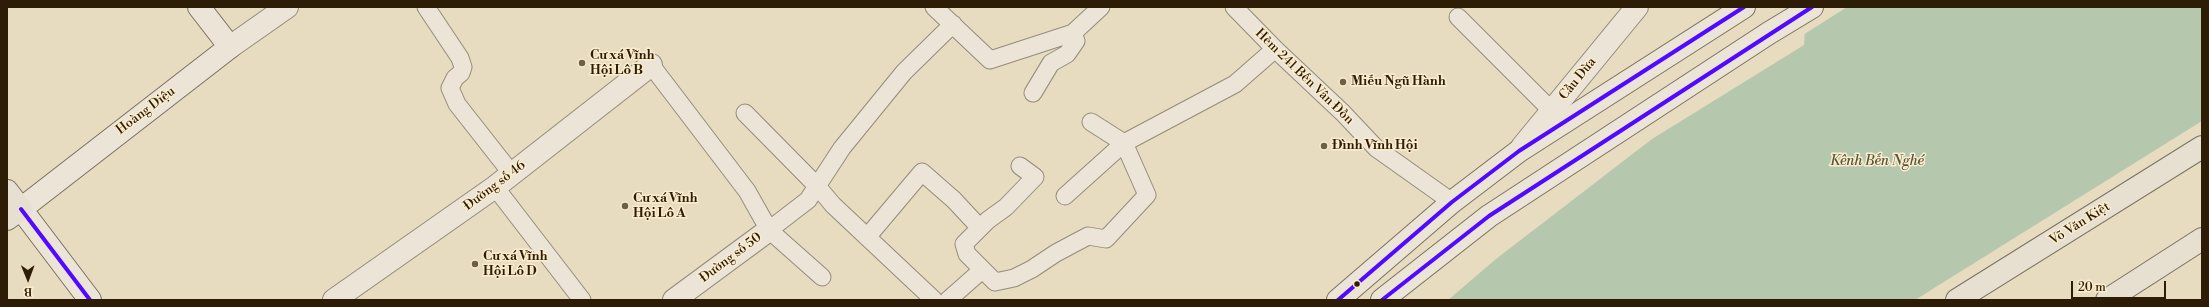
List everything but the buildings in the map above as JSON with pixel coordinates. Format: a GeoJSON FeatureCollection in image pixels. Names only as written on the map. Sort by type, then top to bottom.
{"type":"FeatureCollection","features":[{"type":"Feature","properties":{"kind":"main road"},"geometry":{"type":"LineString","coordinates":[[199,7],[230,47]]}},
{"type":"Feature","properties":{"kind":"main road","name":"Hoàng Diệu"},"geometry":{"type":"LineString","coordinates":[[14,214],[230,47],[287,7]]}},
{"type":"Feature","properties":{"kind":"main road","name":"Cầu Dừa"},"geometry":{"type":"LineString","coordinates":[[1519,151],[1637,7]]}},
{"type":"Feature","properties":{"kind":"main road"},"geometry":{"type":"LineString","coordinates":[[1338,300],[1452,202],[1519,151],[1744,7]]}},
{"type":"Feature","properties":{"kind":"main road"},"geometry":{"type":"LineString","coordinates":[[1382,300],[1490,216],[1769,33],[1812,7]]}},
{"type":"Feature","properties":{"kind":"main road","name":"Đường số 46"},"geometry":{"type":"LineString","coordinates":[[334,300],[503,180],[650,65]]}},
{"type":"Feature","properties":{"kind":"main road","name":"Võ Văn Kiệt"},"geometry":{"type":"LineString","coordinates":[[1957,300],[2202,147]]}},
{"type":"Feature","properties":{"kind":"main road"},"geometry":{"type":"LineString","coordinates":[[7,191],[14,214],[90,300]]}},
{"type":"Feature","properties":{"kind":"main road","name":"Đường số 50"},"geometry":{"type":"LineString","coordinates":[[674,300],[769,230]]}},
{"type":"Feature","properties":{"kind":"main road"},"geometry":{"type":"LineString","coordinates":[[2107,300],[2202,239]]}},
{"type":"Feature","properties":{"kind":"lane"},"geometry":{"type":"LineString","coordinates":[[426,7],[460,58],[463,66],[461,73],[455,78],[450,88],[457,104],[503,180],[582,300]]}},
{"type":"Feature","properties":{"kind":"lane"},"geometry":{"type":"LineString","coordinates":[[934,7],[990,60],[1073,33],[1101,7]]}},
{"type":"Feature","properties":{"kind":"lane","name":"Hẻm 241 Bến Vân Đồn"},"geometry":{"type":"LineString","coordinates":[[1234,7],[1275,49],[1343,113],[1376,148],[1452,202]]}},
{"type":"Feature","properties":{"kind":"lane"},"geometry":{"type":"LineString","coordinates":[[1458,17],[1552,110]]}},
{"type":"Feature","properties":{"kind":"lane"},"geometry":{"type":"LineString","coordinates":[[769,230],[808,200],[842,148],[904,72],[953,24]]}},
{"type":"Feature","properties":{"kind":"lane"},"geometry":{"type":"LineString","coordinates":[[1033,93],[1051,62],[1068,54],[1076,41],[1073,33]]}},
{"type":"Feature","properties":{"kind":"lane"},"geometry":{"type":"LineString","coordinates":[[1065,196],[1124,143],[1235,84],[1275,49]]}},
{"type":"Feature","properties":{"kind":"lane"},"geometry":{"type":"LineString","coordinates":[[650,65],[747,191],[769,230],[822,277]]}},
{"type":"Feature","properties":{"kind":"lane"},"geometry":{"type":"LineString","coordinates":[[745,112],[817,186],[833,205],[868,236],[924,297]]}},
{"type":"Feature","properties":{"kind":"lane"},"geometry":{"type":"LineString","coordinates":[[1020,166],[1035,177],[1006,207],[980,228],[964,244],[966,254],[995,282],[1014,278],[1088,236],[1106,239],[1147,195],[1124,143],[1091,122]]}},
{"type":"Feature","properties":{"kind":"lane"},"geometry":{"type":"LineString","coordinates":[[868,236],[922,172],[954,200],[980,228]]}},
{"type":"Feature","properties":{"kind":"lane"},"geometry":{"type":"LineString","coordinates":[[948,300],[982,270]]}},
{"type":"Feature","properties":{"kind":"water","name":"Kênh Bến Nghé"},"geometry":{"type":"Polygon","coordinates":[[[1806,7],[2202,7],[2202,121],[1915,300],[1448,300],[1496,259],[1652,139],[1804,45],[1806,7]]]}},
{"type":"Feature","properties":{"kind":"pier"},"geometry":{"type":"Polygon","coordinates":[[[1804,7],[1847,7],[1803,35],[1804,7]]]}},
{"type":"Feature","properties":{"kind":"transit line"},"geometry":{"type":"LineString","coordinates":[[1338,300],[1452,202],[1519,151],[1744,7]]}},
{"type":"Feature","properties":{"kind":"transit line"},"geometry":{"type":"LineString","coordinates":[[1382,300],[1489,216],[1812,7]]}},
{"type":"Feature","properties":{"kind":"transit line"},"geometry":{"type":"LineString","coordinates":[[21,209],[90,300]]}},
{"type":"Feature","properties":{"kind":"place","name":"Cư xá Vĩnh Hội Lô B"},"geometry":{"type":"Point","coordinates":[582,63]}},
{"type":"Feature","properties":{"kind":"place","name":"Miếu Ngũ Hành"},"geometry":{"type":"Point","coordinates":[1343,82]}},
{"type":"Feature","properties":{"kind":"place","name":"Đình Vĩnh Hội"},"geometry":{"type":"Point","coordinates":[1324,146]}},
{"type":"Feature","properties":{"kind":"place","name":"Cư xá Vĩnh Hội Lô A"},"geometry":{"type":"Point","coordinates":[625,206]}},
{"type":"Feature","properties":{"kind":"place","name":"Cư xá Vĩnh Hội Lô D"},"geometry":{"type":"Point","coordinates":[475,264]}}]}
